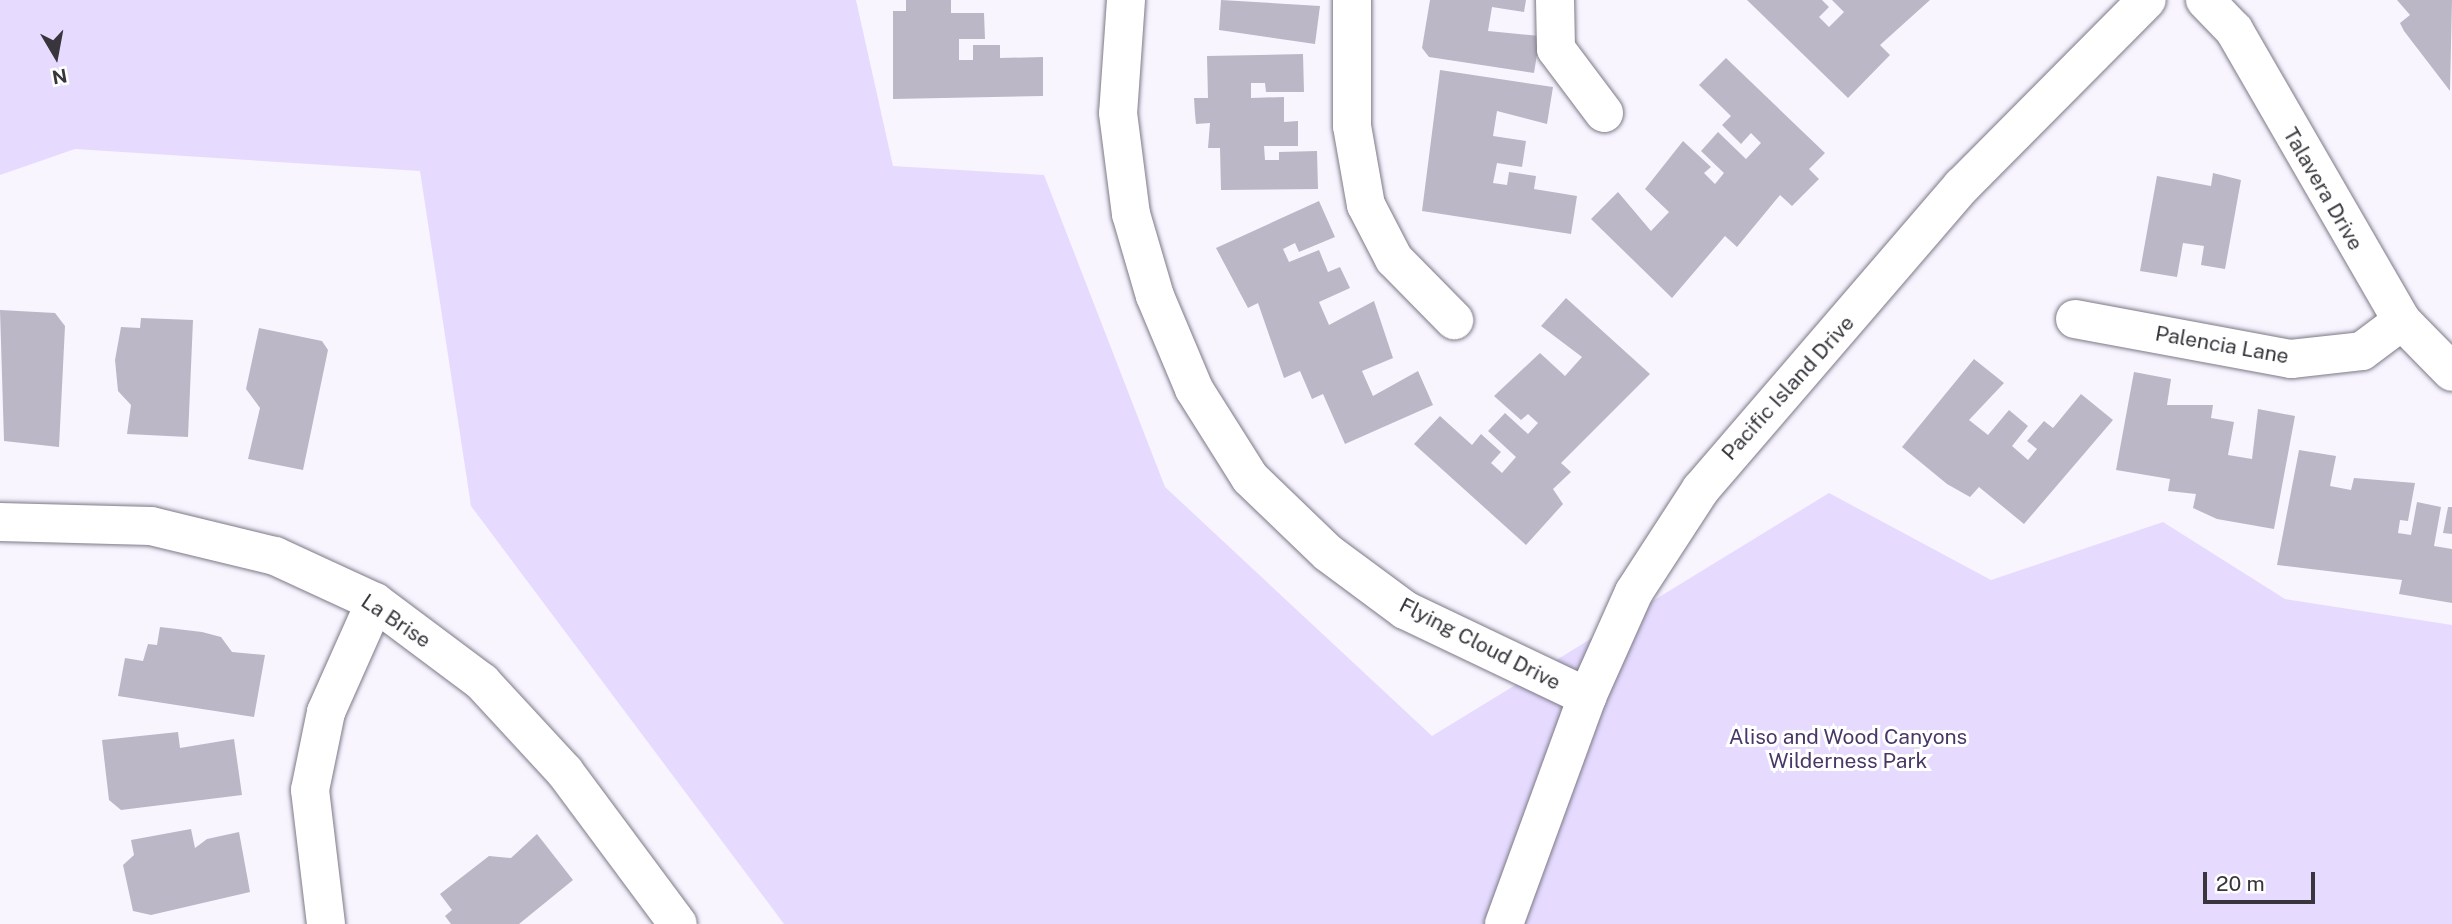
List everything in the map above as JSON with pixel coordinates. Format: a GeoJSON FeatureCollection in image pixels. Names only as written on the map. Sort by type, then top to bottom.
{"type":"FeatureCollection","features":[{"type":"Feature","properties":{"kind":"street","name":"Flying Cloud Drive"},"geometry":{"type":"LineString","coordinates":[[1126,0],[1118,113],[1131,214],[1155,296],[1194,389],[1250,478],[1328,552],[1405,610],[1587,697]]}},
{"type":"Feature","properties":{"kind":"street"},"geometry":{"type":"LineString","coordinates":[[1352,0],[1352,126],[1366,205],[1394,259],[1454,320]]}},
{"type":"Feature","properties":{"kind":"street"},"geometry":{"type":"LineString","coordinates":[[1555,0],[1556,49],[1604,113]]}},
{"type":"Feature","properties":{"kind":"street","name":"Pacific Island Drive"},"geometry":{"type":"LineString","coordinates":[[1504,924],[1587,697],[1634,592],[1701,489],[1767,405],[1962,186],[2147,0]]}},
{"type":"Feature","properties":{"kind":"street","name":"Talavera Drive"},"geometry":{"type":"LineString","coordinates":[[2205,0],[2234,30],[2402,321],[2452,372]]}},
{"type":"Feature","properties":{"kind":"street","name":"Palencia Lane"},"geometry":{"type":"LineString","coordinates":[[2074,318],[2291,359],[2362,351],[2402,321]]}},
{"type":"Feature","properties":{"kind":"street","name":"La Brise"},"geometry":{"type":"LineString","coordinates":[[0,522],[151,526],[275,556],[375,602],[482,682],[565,772],[678,924]]}},
{"type":"Feature","properties":{"kind":"street"},"geometry":{"type":"LineString","coordinates":[[326,924],[310,790],[326,712],[375,602]]}},
{"type":"Feature","properties":{"kind":"green space","name":"Aliso and Wood Canyons Wilderness Park"},"geometry":{"type":"Polygon","coordinates":[[[0,0],[856,0],[893,166],[1044,175],[1165,487],[1432,736],[1829,493],[1991,580],[2163,522],[2285,599],[2452,625],[2452,924],[784,924],[471,506],[420,171],[75,149],[0,175],[0,0]]]}},
{"type":"Feature","properties":{"kind":"building"},"geometry":{"type":"Polygon","coordinates":[[[906,0],[951,0],[951,13],[984,13],[985,39],[959,39],[959,60],[973,60],[973,45],[1000,45],[1000,58],[1043,57],[1043,96],[893,99],[893,11],[906,11],[906,0]]]}},
{"type":"Feature","properties":{"kind":"building"},"geometry":{"type":"Polygon","coordinates":[[[1221,0],[1320,6],[1315,44],[1219,30],[1221,0]]]}},
{"type":"Feature","properties":{"kind":"building"},"geometry":{"type":"Polygon","coordinates":[[[1430,0],[1526,0],[1524,12],[1492,7],[1488,31],[1540,36],[1534,73],[1429,57],[1422,48],[1430,0]]]}},
{"type":"Feature","properties":{"kind":"building"},"geometry":{"type":"Polygon","coordinates":[[[1747,0],[1822,0],[1829,7],[1819,17],[1829,27],[1844,12],[1832,0],[1930,0],[1880,45],[1890,55],[1848,98],[1747,0]]]}},
{"type":"Feature","properties":{"kind":"building"},"geometry":{"type":"Polygon","coordinates":[[[2397,0],[2452,0],[2450,91],[2404,31],[2400,23],[2410,15],[2397,0]]]}},
{"type":"Feature","properties":{"kind":"building"},"geometry":{"type":"Polygon","coordinates":[[[1303,54],[1304,92],[1266,92],[1265,83],[1251,83],[1251,98],[1284,97],[1284,122],[1298,121],[1298,146],[1264,146],[1265,160],[1279,160],[1279,152],[1317,151],[1318,189],[1221,190],[1220,148],[1208,148],[1210,123],[1196,124],[1194,98],[1208,98],[1207,56],[1303,54]]]}},
{"type":"Feature","properties":{"kind":"building"},"geometry":{"type":"Polygon","coordinates":[[[1726,58],[1825,153],[1809,169],[1819,179],[1792,206],[1780,195],[1737,247],[1725,236],[1672,298],[1591,219],[1618,192],[1651,231],[1669,212],[1645,189],[1683,141],[1711,167],[1704,173],[1715,184],[1724,173],[1701,151],[1718,132],[1746,159],[1761,143],[1751,133],[1741,144],[1722,125],[1731,116],[1699,85],[1726,58]]]}},
{"type":"Feature","properties":{"kind":"building"},"geometry":{"type":"Polygon","coordinates":[[[1440,70],[1553,87],[1547,124],[1497,111],[1493,136],[1526,141],[1522,167],[1497,163],[1493,183],[1507,185],[1509,172],[1536,176],[1534,189],[1577,196],[1571,234],[1422,211],[1440,70]]]}},
{"type":"Feature","properties":{"kind":"building"},"geometry":{"type":"Polygon","coordinates":[[[2213,173],[2241,180],[2225,269],[2201,265],[2204,246],[2183,243],[2177,277],[2140,271],[2157,176],[2211,186],[2213,173]]]}},
{"type":"Feature","properties":{"kind":"building"},"geometry":{"type":"Polygon","coordinates":[[[1319,201],[1335,237],[1299,252],[1295,243],[1283,249],[1289,262],[1319,250],[1328,272],[1340,267],[1350,288],[1319,302],[1329,325],[1374,301],[1393,358],[1362,371],[1373,396],[1418,371],[1433,405],[1345,444],[1323,394],[1312,399],[1300,371],[1284,378],[1258,303],[1248,308],[1216,248],[1319,201]]]}},
{"type":"Feature","properties":{"kind":"building"},"geometry":{"type":"Polygon","coordinates":[[[1566,298],[1650,374],[1561,463],[1571,472],[1553,489],[1563,504],[1526,545],[1414,444],[1440,416],[1472,445],[1481,434],[1501,452],[1491,463],[1502,473],[1516,457],[1488,431],[1505,413],[1528,434],[1538,423],[1528,414],[1521,420],[1494,396],[1540,353],[1565,376],[1582,357],[1541,326],[1566,298]]]}},
{"type":"Feature","properties":{"kind":"building"},"geometry":{"type":"Polygon","coordinates":[[[0,310],[55,313],[65,326],[59,447],[4,441],[0,310]]]}},
{"type":"Feature","properties":{"kind":"building"},"geometry":{"type":"Polygon","coordinates":[[[141,318],[193,320],[188,437],[127,434],[131,405],[118,391],[115,360],[121,327],[140,328],[141,318]]]}},
{"type":"Feature","properties":{"kind":"building"},"geometry":{"type":"Polygon","coordinates":[[[259,328],[322,341],[328,350],[303,470],[248,459],[260,408],[246,389],[259,328]]]}},
{"type":"Feature","properties":{"kind":"building"},"geometry":{"type":"Polygon","coordinates":[[[1974,359],[2004,383],[1969,420],[1988,435],[2009,410],[2028,426],[2012,446],[2028,460],[2037,449],[2027,441],[2044,421],[2053,428],[2081,394],[2113,420],[2024,524],[1979,487],[1970,497],[1947,484],[1902,447],[1974,359]]]}},
{"type":"Feature","properties":{"kind":"building"},"geometry":{"type":"Polygon","coordinates":[[[2134,372],[2171,379],[2167,405],[2213,405],[2211,418],[2234,422],[2228,455],[2252,459],[2258,409],[2295,416],[2274,529],[2217,519],[2193,508],[2196,494],[2168,491],[2170,479],[2116,470],[2134,372]]]}},
{"type":"Feature","properties":{"kind":"building"},"geometry":{"type":"Polygon","coordinates":[[[2299,450],[2336,456],[2330,486],[2351,490],[2354,478],[2415,483],[2408,521],[2400,520],[2398,533],[2411,535],[2417,502],[2441,507],[2434,546],[2452,549],[2452,603],[2399,594],[2402,580],[2277,565],[2299,450]]]}},
{"type":"Feature","properties":{"kind":"building"},"geometry":{"type":"Polygon","coordinates":[[[2448,507],[2452,507],[2452,534],[2443,533],[2448,507]]]}},
{"type":"Feature","properties":{"kind":"building"},"geometry":{"type":"Polygon","coordinates":[[[160,627],[221,637],[232,652],[265,655],[254,717],[118,696],[125,658],[143,661],[148,644],[157,645],[160,627]]]}},
{"type":"Feature","properties":{"kind":"building"},"geometry":{"type":"Polygon","coordinates":[[[178,732],[180,748],[234,739],[242,795],[121,810],[109,800],[102,740],[178,732]]]}},
{"type":"Feature","properties":{"kind":"building"},"geometry":{"type":"Polygon","coordinates":[[[191,829],[195,848],[207,839],[239,832],[250,892],[151,915],[133,911],[123,865],[134,855],[131,840],[191,829]]]}},
{"type":"Feature","properties":{"kind":"building"},"geometry":{"type":"Polygon","coordinates":[[[537,834],[573,880],[519,924],[451,924],[445,916],[452,910],[440,894],[489,856],[511,858],[537,834]]]}}]}
